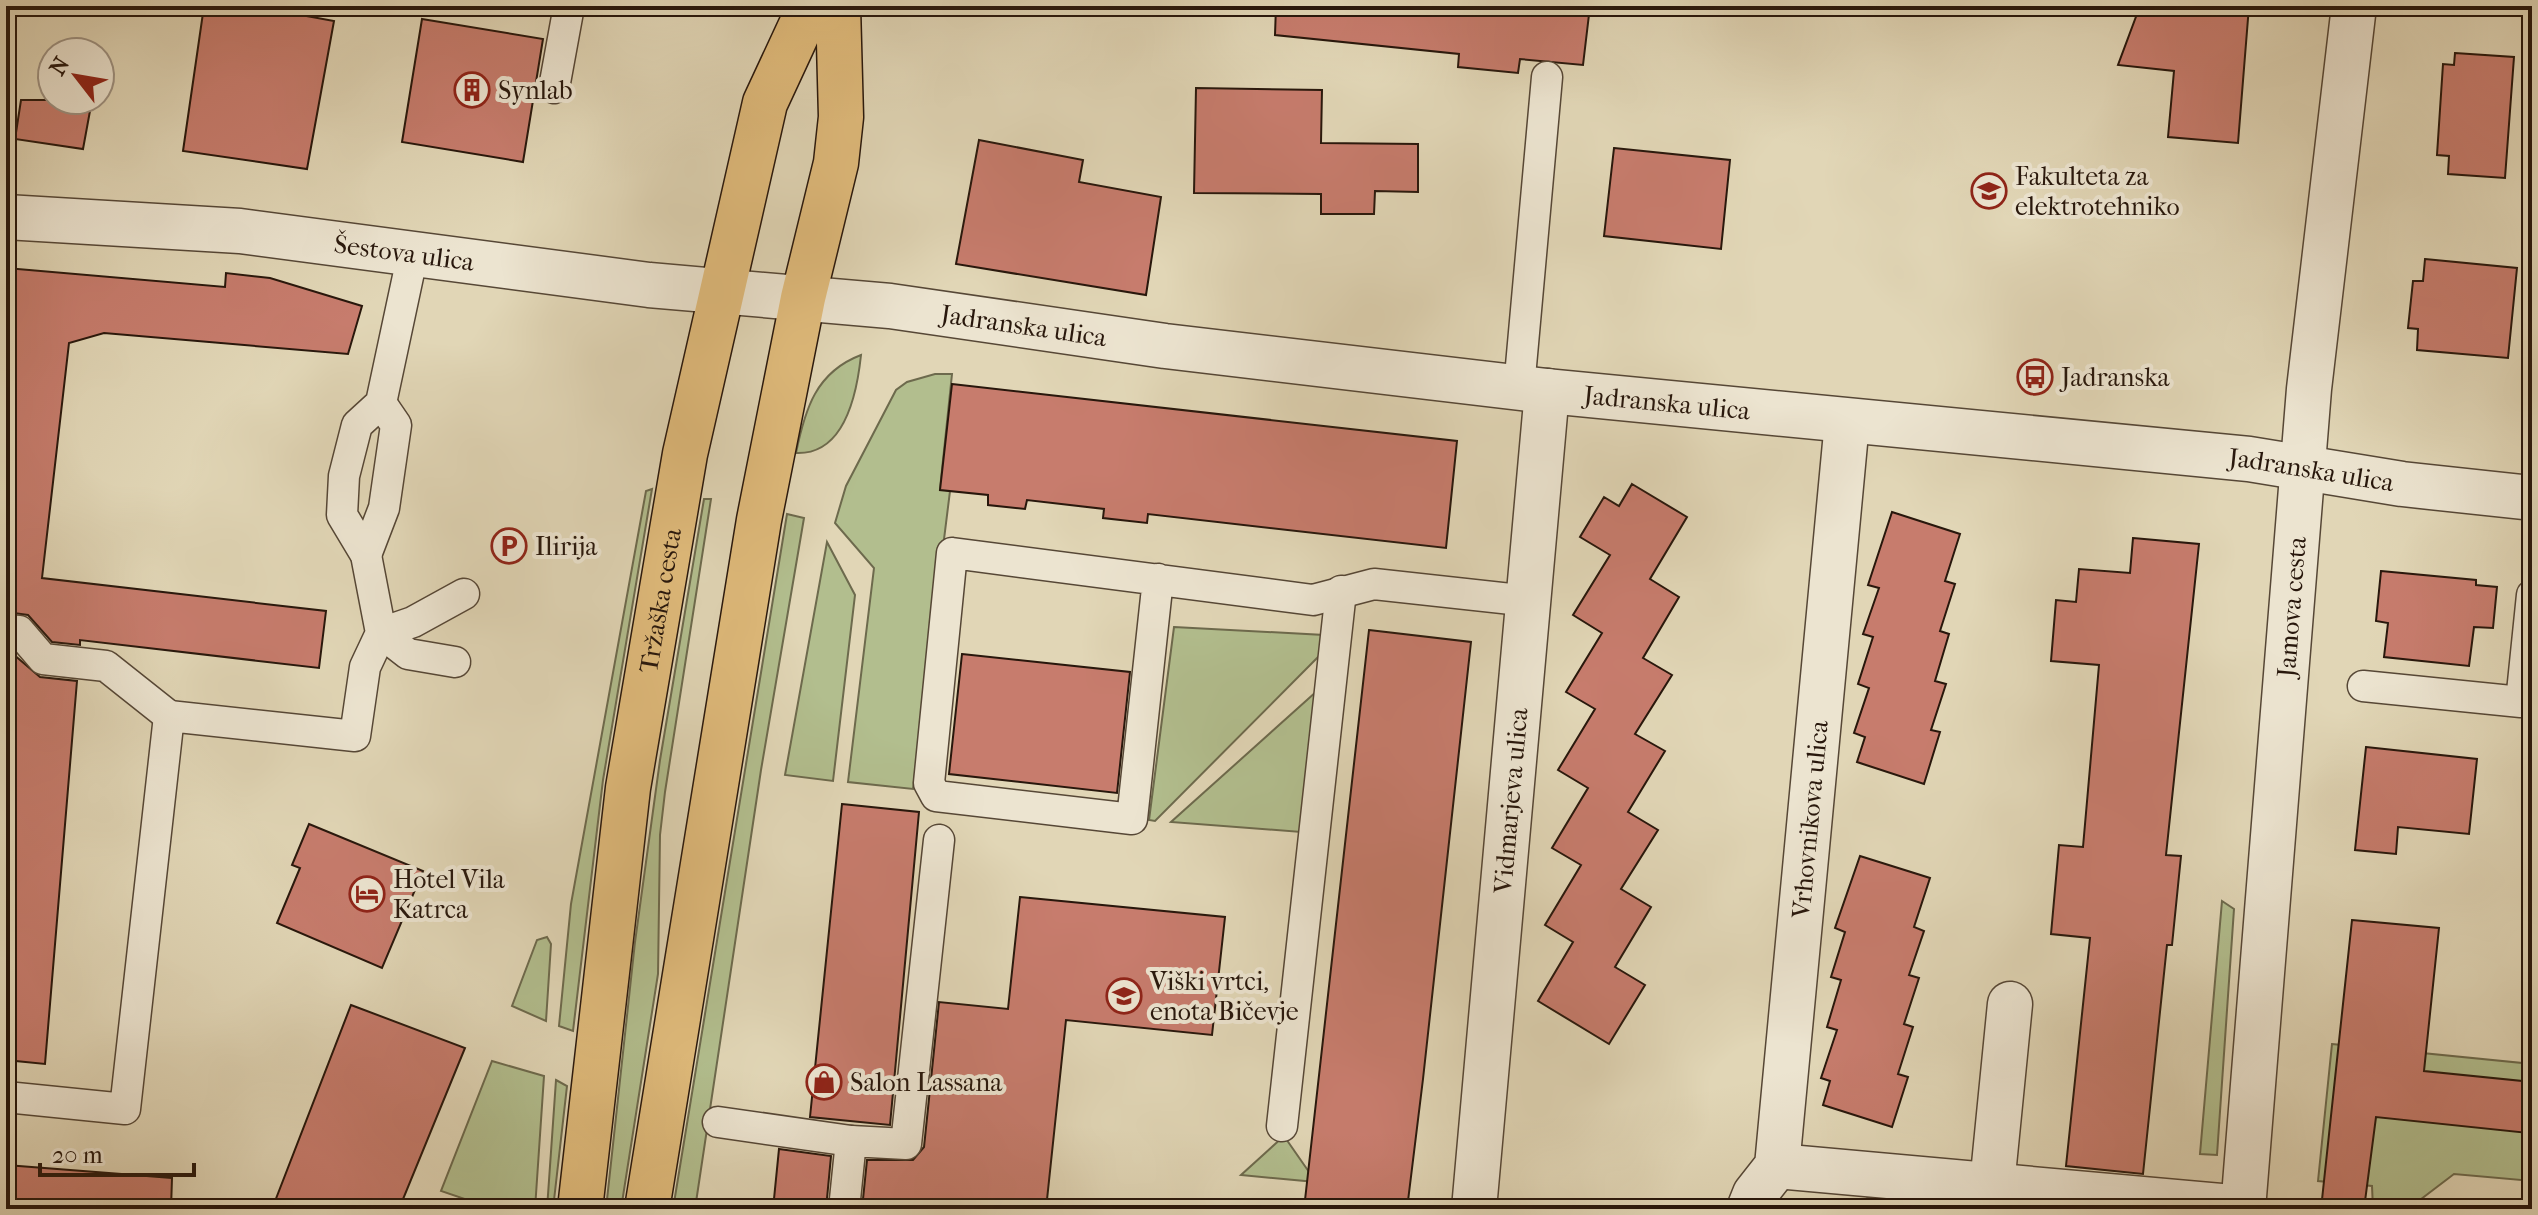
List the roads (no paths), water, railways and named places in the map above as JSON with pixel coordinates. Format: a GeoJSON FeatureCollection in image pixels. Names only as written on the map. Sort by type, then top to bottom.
{"type":"FeatureCollection","features":[{"type":"Feature","properties":{"kind":"main road","name":"Tržaška cesta"},"geometry":{"type":"LineString","coordinates":[[580,1209],[628,788],[685,454],[765,103],[810,6]]}},
{"type":"Feature","properties":{"kind":"main road"},"geometry":{"type":"LineString","coordinates":[[647,1209],[759,520],[803,298],[836,163],[841,117],[838,6]]}},
{"type":"Feature","properties":{"kind":"street","name":"Jamova cesta"},"geometry":{"type":"LineString","coordinates":[[1777,1166],[2243,1209],[2302,468],[2354,6]]}},
{"type":"Feature","properties":{"kind":"street","name":"Šestova ulica"},"geometry":{"type":"LineString","coordinates":[[6,217],[240,231],[649,285],[803,298]]}},
{"type":"Feature","properties":{"kind":"street","name":"Jadranska ulica"},"geometry":{"type":"LineString","coordinates":[[803,298],[890,306],[1165,346],[1533,389],[1847,422],[2031,436],[2532,498]]}},
{"type":"Feature","properties":{"kind":"street","name":"Vidmarjeva ulica"},"geometry":{"type":"LineString","coordinates":[[1474,1209],[1529,601],[1533,389]]}},
{"type":"Feature","properties":{"kind":"street","name":"Vrhovnikova ulica"},"geometry":{"type":"LineString","coordinates":[[1777,1166],[1847,422]]}},
{"type":"Feature","properties":{"kind":"street"},"geometry":{"type":"LineString","coordinates":[[1992,1185],[2010,1004]]}},
{"type":"Feature","properties":{"kind":"street"},"geometry":{"type":"LineString","coordinates":[[1749,1209],[1755,1194],[1777,1166]]}},
{"type":"Feature","properties":{"kind":"lane"},"geometry":{"type":"LineString","coordinates":[[554,88],[569,6]]}},
{"type":"Feature","properties":{"kind":"lane"},"geometry":{"type":"LineString","coordinates":[[1533,389],[1547,77]]}},
{"type":"Feature","properties":{"kind":"lane"},"geometry":{"type":"LineString","coordinates":[[6,630],[19,631],[43,659],[106,666],[169,716],[355,736],[365,667],[381,633],[366,555],[342,515],[344,476],[357,425],[381,403],[413,253]]}},
{"type":"Feature","properties":{"kind":"lane"},"geometry":{"type":"LineString","coordinates":[[366,555],[384,508],[396,425],[381,403]]}},
{"type":"Feature","properties":{"kind":"lane"},"geometry":{"type":"LineString","coordinates":[[1158,579],[1132,819],[936,796],[929,783],[952,553],[1158,579],[1313,600],[1374,584],[1529,601]]}},
{"type":"Feature","properties":{"kind":"lane"},"geometry":{"type":"LineString","coordinates":[[1282,1126],[1341,591]]}},
{"type":"Feature","properties":{"kind":"lane"},"geometry":{"type":"LineString","coordinates":[[381,633],[413,622],[464,594]]}},
{"type":"Feature","properties":{"kind":"lane"},"geometry":{"type":"LineString","coordinates":[[2363,686],[2521,702],[2532,595]]}},
{"type":"Feature","properties":{"kind":"lane"},"geometry":{"type":"LineString","coordinates":[[381,633],[408,654],[455,662]]}},
{"type":"Feature","properties":{"kind":"lane"},"geometry":{"type":"LineString","coordinates":[[6,1097],[125,1109],[169,716]]}},
{"type":"Feature","properties":{"kind":"lane"},"geometry":{"type":"LineString","coordinates":[[718,1122],[851,1141],[906,1144],[939,840]]}},
{"type":"Feature","properties":{"kind":"lane"},"geometry":{"type":"LineString","coordinates":[[844,1209],[851,1141]]}},
{"type":"Feature","properties":{"kind":"place","name":"Synlab"},"geometry":{"type":"Point","coordinates":[472,90]}},
{"type":"Feature","properties":{"kind":"place","name":"Fakulteta za elektrotehniko"},"geometry":{"type":"Point","coordinates":[1989,191]}},
{"type":"Feature","properties":{"kind":"place","name":"Jadranska"},"geometry":{"type":"Point","coordinates":[2035,377]}},
{"type":"Feature","properties":{"kind":"place","name":"Ilirija"},"geometry":{"type":"Point","coordinates":[509,546]}},
{"type":"Feature","properties":{"kind":"place","name":"Hotel Vila Katrca"},"geometry":{"type":"Point","coordinates":[367,894]}},
{"type":"Feature","properties":{"kind":"place","name":"Viški vrtci, enota Bičevje"},"geometry":{"type":"Point","coordinates":[1124,996]}},
{"type":"Feature","properties":{"kind":"place","name":"Salon Lassana"},"geometry":{"type":"Point","coordinates":[824,1082]}}]}
